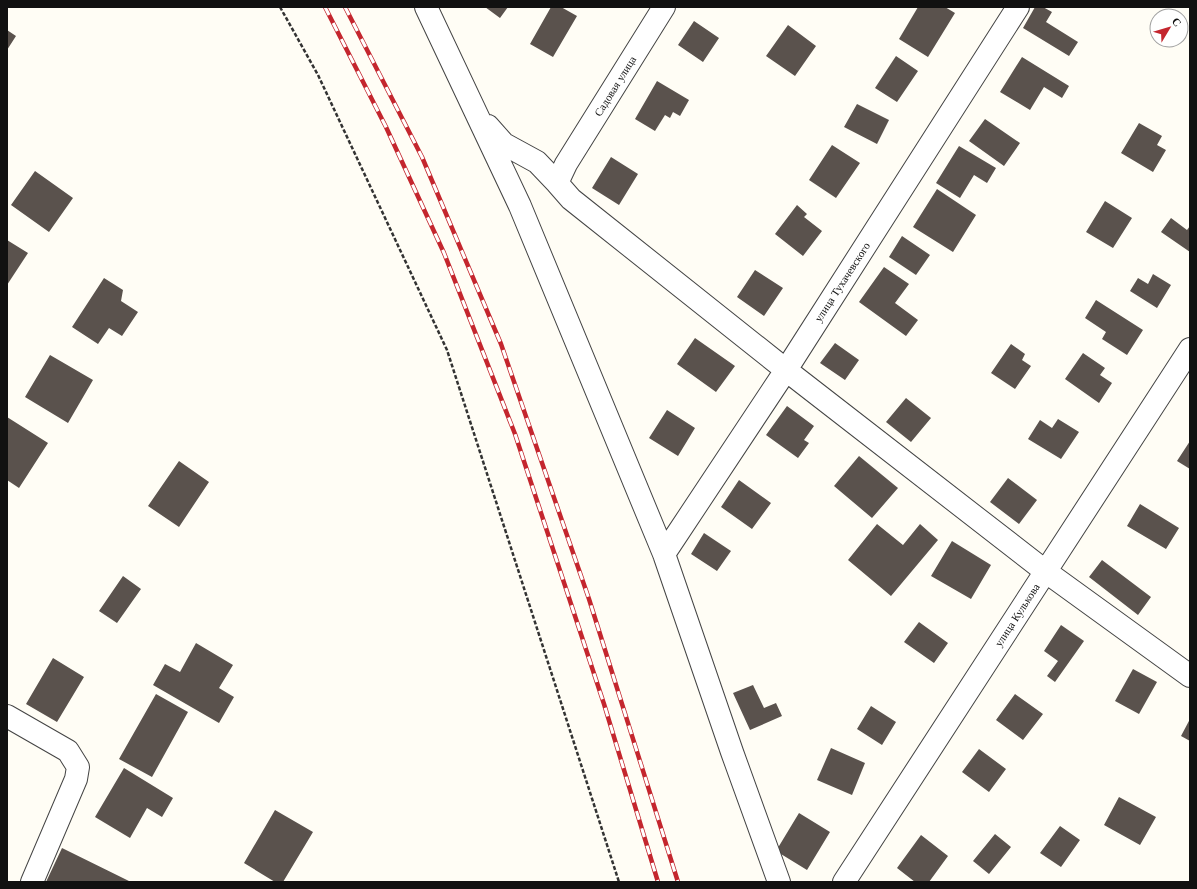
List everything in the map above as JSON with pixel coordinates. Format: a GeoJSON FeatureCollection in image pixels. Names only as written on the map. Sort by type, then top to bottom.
{"type":"FeatureCollection","features":[{"type":"Feature","properties":{"kind":"street"},"geometry":{"type":"LineString","coordinates":[[426,7],[520,206],[664,554],[732,752],[779,882]]}},
{"type":"Feature","properties":{"kind":"street","name":"Садовая улица"},"geometry":{"type":"LineString","coordinates":[[557,184],[566,164],[664,7]]}},
{"type":"Feature","properties":{"kind":"street","name":"улица Тухачевского"},"geometry":{"type":"LineString","coordinates":[[664,554],[786,370],[1018,7]]}},
{"type":"Feature","properties":{"kind":"street"},"geometry":{"type":"LineString","coordinates":[[476,112],[504,144],[538,162],[571,199],[786,370],[1045,571],[1190,676]]}},
{"type":"Feature","properties":{"kind":"street","name":"улица Кулькова"},"geometry":{"type":"LineString","coordinates":[[844,882],[1190,349]]}},
{"type":"Feature","properties":{"kind":"street"},"geometry":{"type":"LineString","coordinates":[[7,716],[68,751],[78,767],[76,779],[32,882]]}},
{"type":"Feature","properties":{"kind":"path"},"geometry":{"type":"LineString","coordinates":[[280,7],[318,75],[447,350],[619,882]]}},
{"type":"Feature","properties":{"kind":"building"},"geometry":{"type":"Polygon","coordinates":[[[485,7],[508,7],[500,18],[485,7]]]}},
{"type":"Feature","properties":{"kind":"building"},"geometry":{"type":"Polygon","coordinates":[[[551,7],[561,7],[577,16],[553,57],[530,44],[551,7]]]}},
{"type":"Feature","properties":{"kind":"building"},"geometry":{"type":"Polygon","coordinates":[[[918,7],[945,7],[955,13],[928,57],[899,39],[918,7]]]}},
{"type":"Feature","properties":{"kind":"building"},"geometry":{"type":"Polygon","coordinates":[[[1035,7],[1043,7],[1052,12],[1046,22],[1078,42],[1069,56],[1023,28],[1035,7]]]}},
{"type":"Feature","properties":{"kind":"building"},"geometry":{"type":"Polygon","coordinates":[[[694,21],[719,38],[703,62],[678,45],[694,21]]]}},
{"type":"Feature","properties":{"kind":"building"},"geometry":{"type":"Polygon","coordinates":[[[788,25],[816,46],[795,76],[766,56],[788,25]]]}},
{"type":"Feature","properties":{"kind":"building"},"geometry":{"type":"Polygon","coordinates":[[[7,30],[16,36],[7,50],[7,30]]]}},
{"type":"Feature","properties":{"kind":"building"},"geometry":{"type":"Polygon","coordinates":[[[896,56],[918,71],[897,102],[875,88],[896,56]]]}},
{"type":"Feature","properties":{"kind":"building"},"geometry":{"type":"Polygon","coordinates":[[[1022,57],[1069,86],[1062,98],[1044,87],[1030,110],[1000,92],[1022,57]]]}},
{"type":"Feature","properties":{"kind":"building"},"geometry":{"type":"Polygon","coordinates":[[[657,81],[689,100],[680,116],[673,112],[670,118],[665,115],[655,131],[635,119],[657,81]]]}},
{"type":"Feature","properties":{"kind":"building"},"geometry":{"type":"Polygon","coordinates":[[[857,104],[889,120],[877,144],[844,127],[857,104]]]}},
{"type":"Feature","properties":{"kind":"building"},"geometry":{"type":"Polygon","coordinates":[[[985,119],[1020,143],[1004,166],[969,141],[985,119]]]}},
{"type":"Feature","properties":{"kind":"building"},"geometry":{"type":"Polygon","coordinates":[[[1139,123],[1162,136],[1157,145],[1166,150],[1153,172],[1121,153],[1139,123]]]}},
{"type":"Feature","properties":{"kind":"building"},"geometry":{"type":"Polygon","coordinates":[[[832,145],[860,163],[836,198],[809,180],[832,145]]]}},
{"type":"Feature","properties":{"kind":"building"},"geometry":{"type":"Polygon","coordinates":[[[959,146],[996,168],[987,183],[974,175],[960,198],[936,183],[959,146]]]}},
{"type":"Feature","properties":{"kind":"building"},"geometry":{"type":"Polygon","coordinates":[[[611,157],[638,174],[619,205],[592,188],[611,157]]]}},
{"type":"Feature","properties":{"kind":"building"},"geometry":{"type":"Polygon","coordinates":[[[35,171],[73,198],[49,232],[11,205],[35,171]]]}},
{"type":"Feature","properties":{"kind":"building"},"geometry":{"type":"Polygon","coordinates":[[[937,189],[976,215],[953,252],[913,227],[937,189]]]}},
{"type":"Feature","properties":{"kind":"building"},"geometry":{"type":"Polygon","coordinates":[[[1105,201],[1132,218],[1113,248],[1086,232],[1105,201]]]}},
{"type":"Feature","properties":{"kind":"building"},"geometry":{"type":"Polygon","coordinates":[[[797,205],[807,214],[804,217],[822,231],[803,256],[775,234],[797,205]]]}},
{"type":"Feature","properties":{"kind":"building"},"geometry":{"type":"Polygon","coordinates":[[[1171,218],[1187,230],[1190,226],[1190,252],[1161,232],[1171,218]]]}},
{"type":"Feature","properties":{"kind":"building"},"geometry":{"type":"Polygon","coordinates":[[[902,236],[930,255],[916,275],[889,257],[902,236]]]}},
{"type":"Feature","properties":{"kind":"building"},"geometry":{"type":"Polygon","coordinates":[[[7,240],[28,253],[7,285],[7,240]]]}},
{"type":"Feature","properties":{"kind":"building"},"geometry":{"type":"Polygon","coordinates":[[[884,267],[909,284],[895,303],[918,320],[906,336],[859,302],[884,267]]]}},
{"type":"Feature","properties":{"kind":"building"},"geometry":{"type":"Polygon","coordinates":[[[755,270],[783,288],[764,316],[737,297],[755,270]]]}},
{"type":"Feature","properties":{"kind":"building"},"geometry":{"type":"Polygon","coordinates":[[[1153,274],[1171,285],[1157,308],[1130,291],[1138,278],[1148,284],[1153,274]]]}},
{"type":"Feature","properties":{"kind":"building"},"geometry":{"type":"Polygon","coordinates":[[[104,278],[123,290],[121,301],[138,312],[122,336],[109,328],[98,344],[72,327],[104,278]]]}},
{"type":"Feature","properties":{"kind":"building"},"geometry":{"type":"Polygon","coordinates":[[[1096,300],[1143,330],[1127,355],[1102,339],[1106,332],[1085,318],[1096,300]]]}},
{"type":"Feature","properties":{"kind":"building"},"geometry":{"type":"Polygon","coordinates":[[[695,338],[735,366],[716,392],[677,364],[695,338]]]}},
{"type":"Feature","properties":{"kind":"building"},"geometry":{"type":"Polygon","coordinates":[[[835,343],[859,360],[845,380],[820,363],[835,343]]]}},
{"type":"Feature","properties":{"kind":"building"},"geometry":{"type":"Polygon","coordinates":[[[1011,344],[1025,354],[1022,360],[1031,366],[1015,389],[991,373],[1011,344]]]}},
{"type":"Feature","properties":{"kind":"building"},"geometry":{"type":"Polygon","coordinates":[[[1083,353],[1105,368],[1100,375],[1112,383],[1099,403],[1065,379],[1083,353]]]}},
{"type":"Feature","properties":{"kind":"building"},"geometry":{"type":"Polygon","coordinates":[[[50,355],[93,380],[68,423],[25,397],[50,355]]]}},
{"type":"Feature","properties":{"kind":"building"},"geometry":{"type":"Polygon","coordinates":[[[906,398],[931,418],[911,442],[886,422],[906,398]]]}},
{"type":"Feature","properties":{"kind":"building"},"geometry":{"type":"Polygon","coordinates":[[[787,406],[814,426],[804,440],[809,443],[798,458],[766,435],[787,406]]]}},
{"type":"Feature","properties":{"kind":"building"},"geometry":{"type":"Polygon","coordinates":[[[667,410],[695,428],[678,456],[649,438],[667,410]]]}},
{"type":"Feature","properties":{"kind":"building"},"geometry":{"type":"Polygon","coordinates":[[[7,417],[48,443],[19,488],[7,480],[7,417]]]}},
{"type":"Feature","properties":{"kind":"building"},"geometry":{"type":"Polygon","coordinates":[[[1058,419],[1079,432],[1061,459],[1028,439],[1040,420],[1052,428],[1058,419]]]}},
{"type":"Feature","properties":{"kind":"building"},"geometry":{"type":"Polygon","coordinates":[[[1190,441],[1190,469],[1177,461],[1190,441]]]}},
{"type":"Feature","properties":{"kind":"building"},"geometry":{"type":"Polygon","coordinates":[[[859,456],[898,488],[872,518],[834,486],[859,456]]]}},
{"type":"Feature","properties":{"kind":"building"},"geometry":{"type":"Polygon","coordinates":[[[179,461],[209,482],[179,527],[148,506],[179,461]]]}},
{"type":"Feature","properties":{"kind":"building"},"geometry":{"type":"Polygon","coordinates":[[[1008,478],[1037,500],[1019,524],[990,502],[1008,478]]]}},
{"type":"Feature","properties":{"kind":"building"},"geometry":{"type":"Polygon","coordinates":[[[739,480],[771,503],[752,529],[721,507],[739,480]]]}},
{"type":"Feature","properties":{"kind":"building"},"geometry":{"type":"Polygon","coordinates":[[[1140,504],[1179,528],[1166,549],[1127,526],[1140,504]]]}},
{"type":"Feature","properties":{"kind":"building"},"geometry":{"type":"Polygon","coordinates":[[[877,524],[903,545],[920,524],[938,540],[891,596],[848,560],[877,524]]]}},
{"type":"Feature","properties":{"kind":"building"},"geometry":{"type":"Polygon","coordinates":[[[704,533],[731,551],[717,571],[691,554],[704,533]]]}},
{"type":"Feature","properties":{"kind":"building"},"geometry":{"type":"Polygon","coordinates":[[[952,541],[991,565],[971,599],[931,576],[952,541]]]}},
{"type":"Feature","properties":{"kind":"building"},"geometry":{"type":"Polygon","coordinates":[[[1102,560],[1151,597],[1138,615],[1089,577],[1102,560]]]}},
{"type":"Feature","properties":{"kind":"building"},"geometry":{"type":"Polygon","coordinates":[[[123,576],[141,589],[117,623],[99,611],[123,576]]]}},
{"type":"Feature","properties":{"kind":"building"},"geometry":{"type":"Polygon","coordinates":[[[919,622],[948,643],[934,663],[904,642],[919,622]]]}},
{"type":"Feature","properties":{"kind":"building"},"geometry":{"type":"Polygon","coordinates":[[[1061,625],[1084,641],[1055,682],[1047,676],[1058,661],[1044,651],[1061,625]]]}},
{"type":"Feature","properties":{"kind":"building"},"geometry":{"type":"Polygon","coordinates":[[[196,643],[233,665],[219,688],[234,697],[219,723],[153,685],[165,664],[180,672],[196,643]]]}},
{"type":"Feature","properties":{"kind":"building"},"geometry":{"type":"Polygon","coordinates":[[[53,658],[84,677],[57,722],[26,704],[53,658]]]}},
{"type":"Feature","properties":{"kind":"building"},"geometry":{"type":"Polygon","coordinates":[[[1133,669],[1157,682],[1139,714],[1115,701],[1133,669]]]}},
{"type":"Feature","properties":{"kind":"building"},"geometry":{"type":"Polygon","coordinates":[[[753,685],[764,708],[776,703],[782,716],[750,730],[733,693],[753,685]]]}},
{"type":"Feature","properties":{"kind":"building"},"geometry":{"type":"Polygon","coordinates":[[[156,694],[188,712],[152,777],[119,759],[156,694]]]}},
{"type":"Feature","properties":{"kind":"building"},"geometry":{"type":"Polygon","coordinates":[[[1015,694],[1043,714],[1023,740],[996,720],[1015,694]]]}},
{"type":"Feature","properties":{"kind":"building"},"geometry":{"type":"Polygon","coordinates":[[[871,706],[896,722],[882,745],[857,729],[871,706]]]}},
{"type":"Feature","properties":{"kind":"building"},"geometry":{"type":"Polygon","coordinates":[[[1190,719],[1190,741],[1181,736],[1190,719]]]}},
{"type":"Feature","properties":{"kind":"building"},"geometry":{"type":"Polygon","coordinates":[[[831,748],[865,763],[852,795],[817,780],[831,748]]]}},
{"type":"Feature","properties":{"kind":"building"},"geometry":{"type":"Polygon","coordinates":[[[979,749],[1006,769],[989,792],[962,772],[979,749]]]}},
{"type":"Feature","properties":{"kind":"building"},"geometry":{"type":"Polygon","coordinates":[[[124,768],[173,798],[162,817],[147,808],[130,838],[95,817],[124,768]]]}},
{"type":"Feature","properties":{"kind":"building"},"geometry":{"type":"Polygon","coordinates":[[[1119,797],[1156,817],[1140,845],[1104,825],[1119,797]]]}},
{"type":"Feature","properties":{"kind":"building"},"geometry":{"type":"Polygon","coordinates":[[[275,810],[313,832],[283,882],[275,882],[244,863],[275,810]]]}},
{"type":"Feature","properties":{"kind":"building"},"geometry":{"type":"Polygon","coordinates":[[[799,813],[830,832],[807,870],[776,851],[799,813]]]}},
{"type":"Feature","properties":{"kind":"building"},"geometry":{"type":"Polygon","coordinates":[[[1060,826],[1080,840],[1061,867],[1040,853],[1060,826]]]}},
{"type":"Feature","properties":{"kind":"building"},"geometry":{"type":"Polygon","coordinates":[[[995,834],[1011,847],[989,874],[973,861],[995,834]]]}},
{"type":"Feature","properties":{"kind":"building"},"geometry":{"type":"Polygon","coordinates":[[[921,835],[948,856],[929,882],[915,882],[897,868],[921,835]]]}},
{"type":"Feature","properties":{"kind":"building"},"geometry":{"type":"Polygon","coordinates":[[[62,848],[131,882],[46,882],[62,848]]]}},
{"type":"Feature","properties":{"kind":"railway"},"geometry":{"type":"LineString","coordinates":[[325,7],[386,127],[444,253],[515,434],[604,704],[658,882]]}},
{"type":"Feature","properties":{"kind":"railway"},"geometry":{"type":"LineString","coordinates":[[345,7],[422,157],[501,344],[589,599],[678,882]]}}]}
